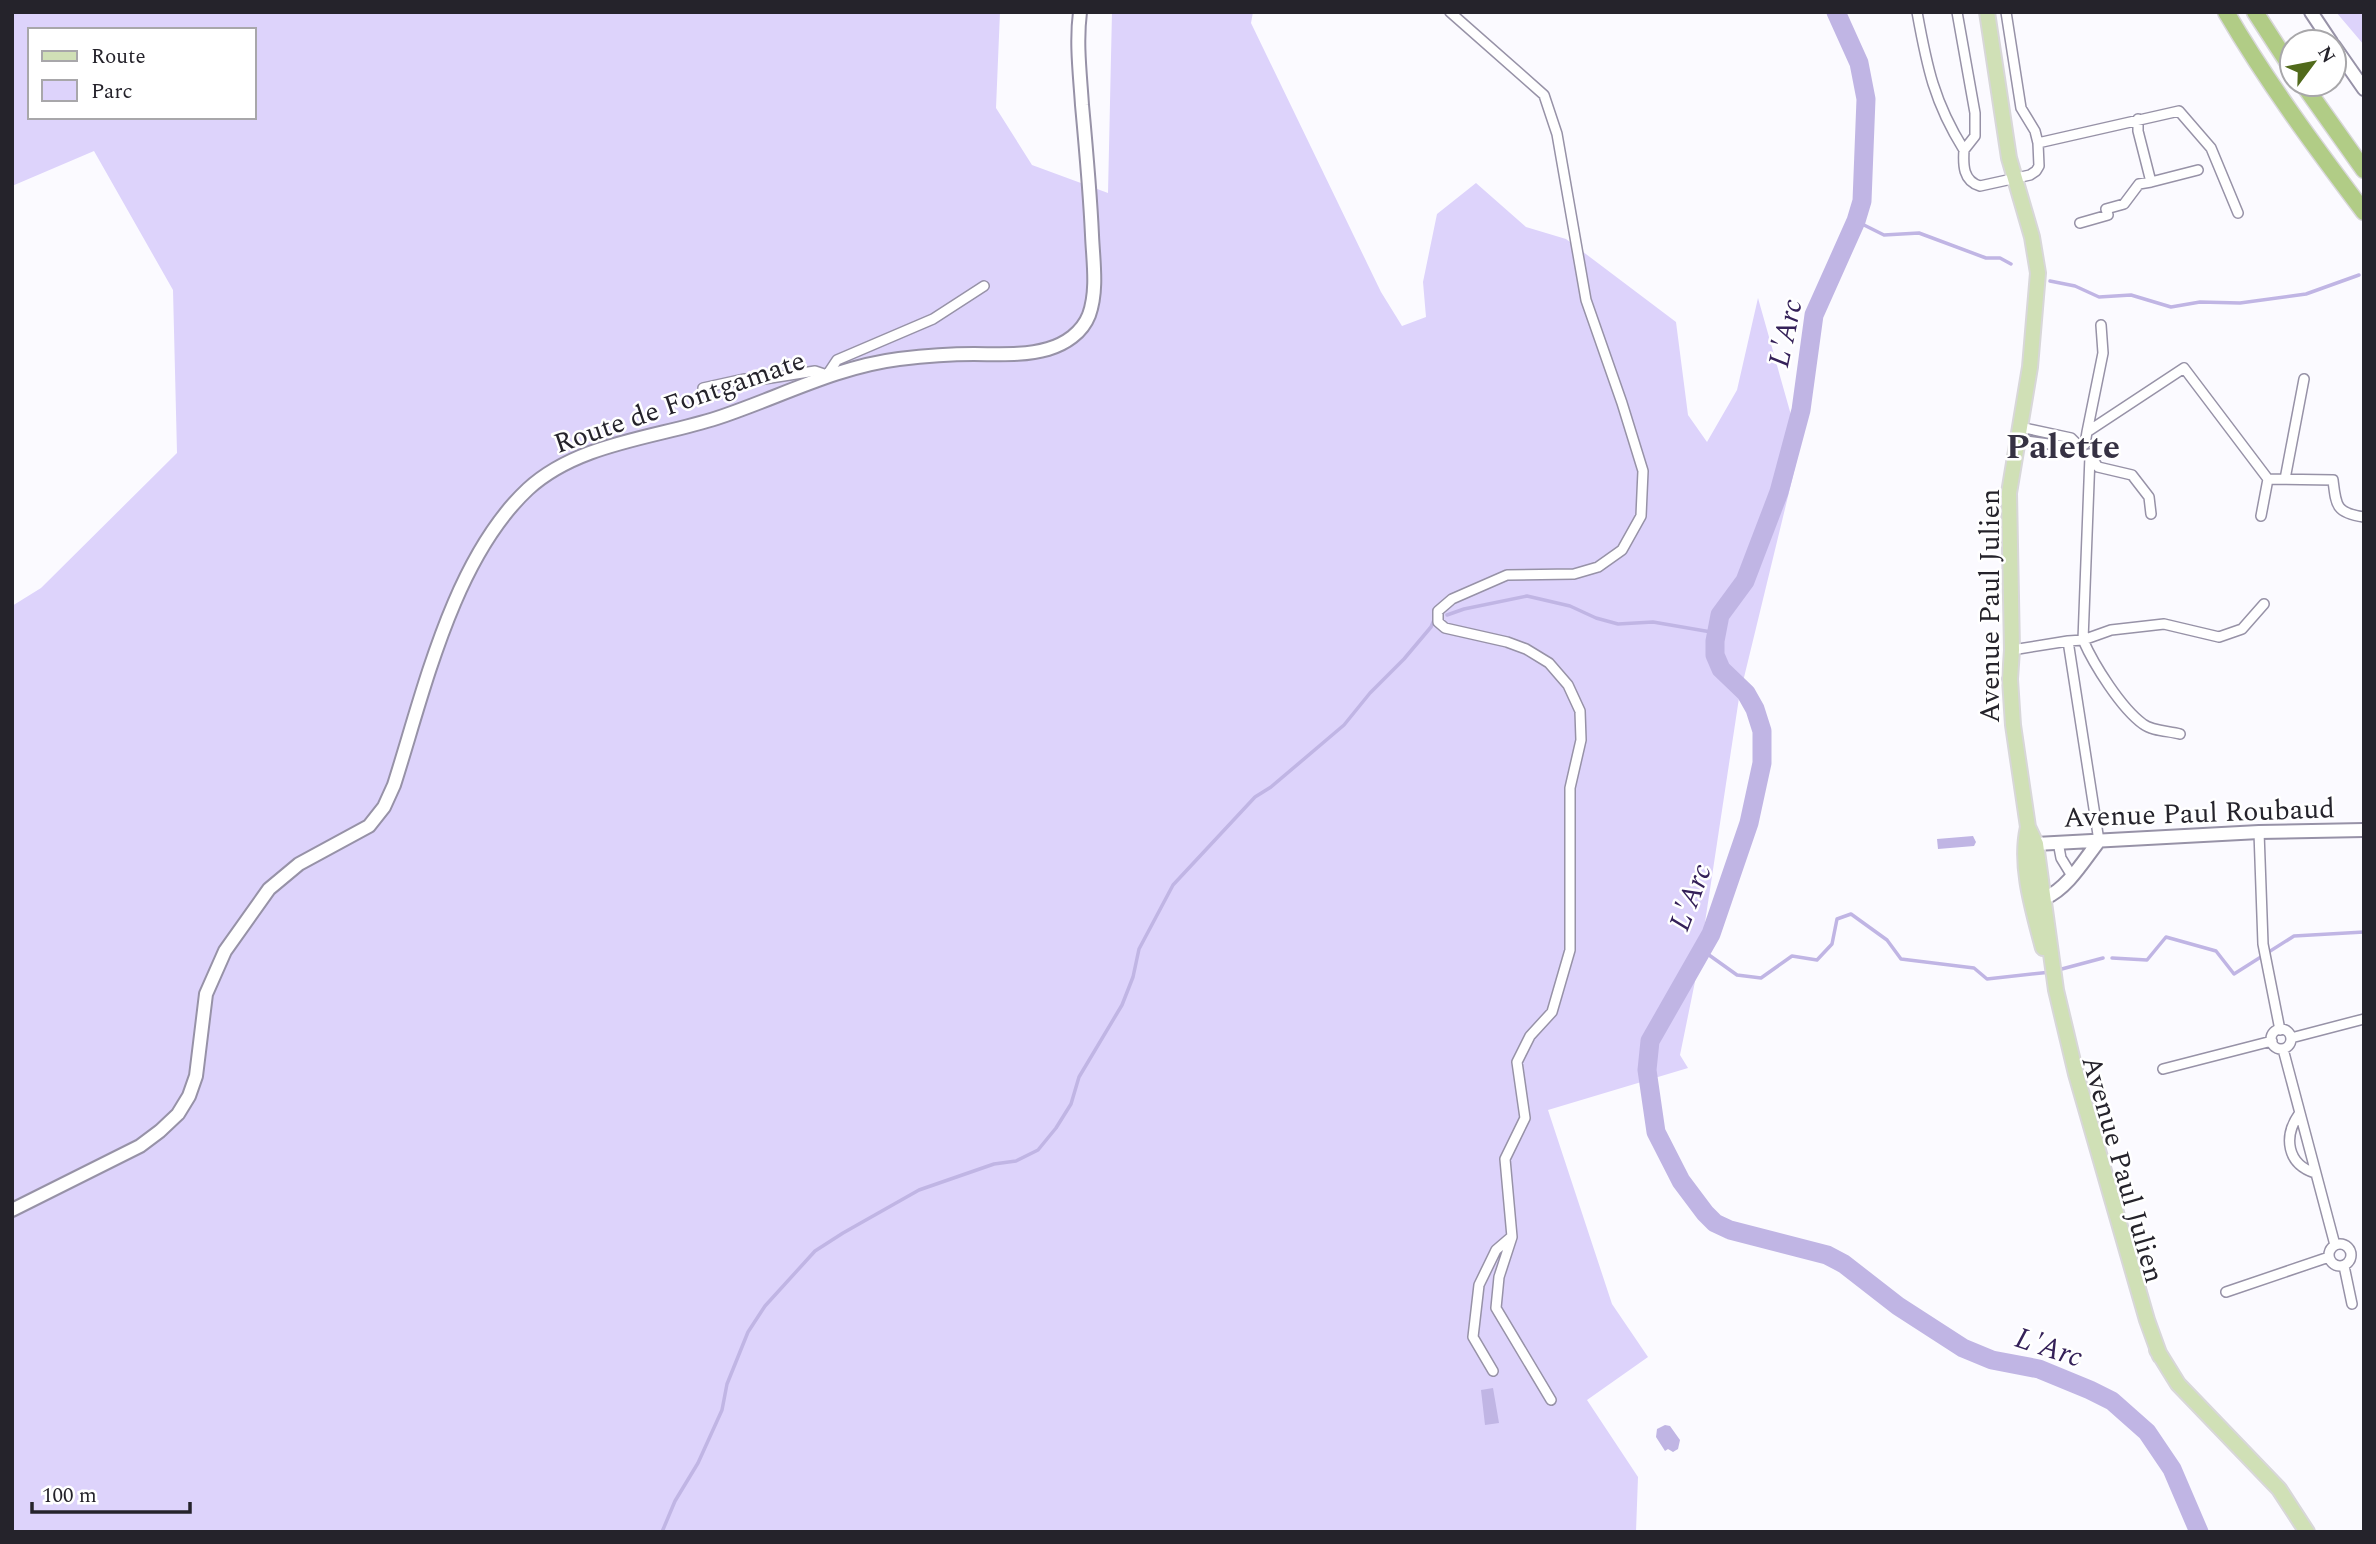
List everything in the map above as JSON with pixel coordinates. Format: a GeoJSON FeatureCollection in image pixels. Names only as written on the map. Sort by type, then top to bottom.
{"type":"FeatureCollection","features":[{"type":"Feature","properties":{"kind":"highway"},"geometry":{"type":"LineString","coordinates":[[2226,12],[2244,44],[2364,212]]}},
{"type":"Feature","properties":{"kind":"highway"},"geometry":{"type":"LineString","coordinates":[[2255,12],[2278,47]]}},
{"type":"Feature","properties":{"kind":"highway"},"geometry":{"type":"LineString","coordinates":[[2313,98],[2364,170]]}},
{"type":"Feature","properties":{"kind":"main road","name":"Avenue Paul Julien"},"geometry":{"type":"LineString","coordinates":[[1987,12],[2014,179],[2032,237],[2038,274],[2034,330],[2009,493],[2012,650],[2010,679],[2014,735],[2028,827],[2033,910],[2050,970],[2071,1076],[2140,1319],[2178,1384],[2250,1459]]}},
{"type":"Feature","properties":{"kind":"main road","name":"Avenue Paul Julien"},"geometry":{"type":"LineString","coordinates":[[2028,849],[2045,898],[2050,970]]}},
{"type":"Feature","properties":{"kind":"main road"},"geometry":{"type":"LineString","coordinates":[[2250,1459],[2297,1532]]}},
{"type":"Feature","properties":{"kind":"main road"},"geometry":{"type":"LineString","coordinates":[[2250,1459],[2279,1489],[2306,1532]]}},
{"type":"Feature","properties":{"kind":"street","name":"Route de Fontgamate"},"geometry":{"type":"LineString","coordinates":[[12,1210],[140,1146],[177,1114],[189,1096],[196,1076],[206,995],[225,951],[269,889],[285,874],[369,826],[384,807],[394,785],[440,641],[458,595],[491,535],[526,491],[546,474],[569,461],[718,418],[828,375],[896,359],[1046,350],[1064,343],[1079,332],[1088,316],[1094,275],[1078,57],[1080,12]]}},
{"type":"Feature","properties":{"kind":"street"},"geometry":{"type":"LineString","coordinates":[[1450,12],[1544,95],[1557,134],[1586,300],[1643,471],[1641,516],[1622,550],[1598,567],[1574,574],[1507,575],[1452,599],[1438,611],[1438,622],[1445,628],[1507,642],[1526,649],[1549,663],[1569,685],[1580,711],[1581,740],[1570,788],[1570,950],[1552,1012],[1530,1036],[1517,1062],[1525,1118],[1504,1159],[1512,1237],[1499,1277],[1496,1308],[1551,1399]]}},
{"type":"Feature","properties":{"kind":"street"},"geometry":{"type":"LineString","coordinates":[[1917,12],[1929,75],[1945,120],[1964,150]]}},
{"type":"Feature","properties":{"kind":"street"},"geometry":{"type":"LineString","coordinates":[[1957,12],[1975,113],[1975,136],[1964,150],[1962,166],[1974,184],[1986,186],[2036,172],[2040,159],[2035,131],[2021,108],[2007,12]]}},
{"type":"Feature","properties":{"kind":"street"},"geometry":{"type":"LineString","coordinates":[[2311,12],[2322,28]]}},
{"type":"Feature","properties":{"kind":"street"},"geometry":{"type":"LineString","coordinates":[[2348,66],[2364,89]]}},
{"type":"Feature","properties":{"kind":"street"},"geometry":{"type":"LineString","coordinates":[[2038,143],[2179,111],[2211,148],[2238,213]]}},
{"type":"Feature","properties":{"kind":"street"},"geometry":{"type":"LineString","coordinates":[[2138,119],[2138,131],[2151,182]]}},
{"type":"Feature","properties":{"kind":"street"},"geometry":{"type":"LineString","coordinates":[[2080,223],[2108,215],[2106,209],[2124,204],[2139,184],[2198,170]]}},
{"type":"Feature","properties":{"kind":"street"},"geometry":{"type":"LineString","coordinates":[[704,388],[744,379],[758,380],[815,371],[828,375],[837,360],[933,318],[985,286]]}},
{"type":"Feature","properties":{"kind":"street"},"geometry":{"type":"LineString","coordinates":[[2019,434],[2072,447],[2081,444],[2087,432],[2103,353],[2101,325]]}},
{"type":"Feature","properties":{"kind":"street"},"geometry":{"type":"LineString","coordinates":[[2087,432],[2185,368],[2268,479],[2261,516]]}},
{"type":"Feature","properties":{"kind":"street"},"geometry":{"type":"LineString","coordinates":[[2286,479],[2304,379]]}},
{"type":"Feature","properties":{"kind":"street"},"geometry":{"type":"LineString","coordinates":[[2081,444],[2098,467],[2132,475],[2149,497],[2151,514]]}},
{"type":"Feature","properties":{"kind":"street"},"geometry":{"type":"LineString","coordinates":[[2090,456],[2083,640],[2107,682],[2145,726],[2180,734]]}},
{"type":"Feature","properties":{"kind":"street"},"geometry":{"type":"LineString","coordinates":[[2268,479],[2333,480],[2336,503],[2346,514],[2364,517]]}},
{"type":"Feature","properties":{"kind":"street"},"geometry":{"type":"LineString","coordinates":[[2012,650],[2083,640],[2111,630],[2164,624],[2219,637],[2242,629],[2264,604]]}},
{"type":"Feature","properties":{"kind":"street"},"geometry":{"type":"LineString","coordinates":[[2045,898],[2054,894],[2099,841],[2068,641]]}},
{"type":"Feature","properties":{"kind":"street","name":"Avenue Paul Roubaud"},"geometry":{"type":"LineString","coordinates":[[2028,849],[2058,842],[2259,832],[2364,830]]}},
{"type":"Feature","properties":{"kind":"street"},"geometry":{"type":"LineString","coordinates":[[2259,832],[2263,944],[2280,1030]]}},
{"type":"Feature","properties":{"kind":"street"},"geometry":{"type":"LineString","coordinates":[[2058,842],[2061,858],[2071,876]]}},
{"type":"Feature","properties":{"kind":"street"},"geometry":{"type":"LineString","coordinates":[[2291,1038],[2364,1019]]}},
{"type":"Feature","properties":{"kind":"street"},"geometry":{"type":"LineString","coordinates":[[2280,1030],[2289,1032],[2291,1038],[2290,1045],[2283,1049],[2275,1047],[2272,1041],[2273,1035],[2280,1030]]}},
{"type":"Feature","properties":{"kind":"street"},"geometry":{"type":"LineString","coordinates":[[2163,1069],[2272,1041]]}},
{"type":"Feature","properties":{"kind":"street"},"geometry":{"type":"LineString","coordinates":[[2283,1049],[2335,1245]]}},
{"type":"Feature","properties":{"kind":"street"},"geometry":{"type":"LineString","coordinates":[[2299,1114],[2288,1134],[2294,1160],[2315,1173]]}},
{"type":"Feature","properties":{"kind":"street"},"geometry":{"type":"LineString","coordinates":[[1493,1371],[1473,1337],[1479,1285],[1496,1250],[1512,1237]]}},
{"type":"Feature","properties":{"kind":"street"},"geometry":{"type":"LineString","coordinates":[[2343,1244],[2351,1251],[2350,1262],[2344,1266],[2336,1266],[2329,1257],[2330,1250],[2335,1245],[2343,1244]]}},
{"type":"Feature","properties":{"kind":"street"},"geometry":{"type":"LineString","coordinates":[[2226,1292],[2329,1257]]}},
{"type":"Feature","properties":{"kind":"street"},"geometry":{"type":"LineString","coordinates":[[2344,1266],[2352,1304]]}},
{"type":"Feature","properties":{"kind":"green space"},"geometry":{"type":"Polygon","coordinates":[[[12,12],[1000,12],[996,108],[1032,165],[1108,193],[1112,12],[1253,12],[1251,23],[1381,292],[1402,326],[1426,317],[1423,282],[1437,214],[1476,183],[1526,227],[1566,239],[1676,322],[1688,415],[1707,442],[1737,390],[1758,298],[1800,447],[1739,698],[1699,962],[1680,1055],[1688,1068],[1548,1110],[1612,1304],[1648,1357],[1587,1400],[1638,1477],[1636,1532],[12,1532],[12,606],[41,588],[177,453],[173,290],[94,151],[12,186],[12,12]]]}},
{"type":"Feature","properties":{"kind":"green space"},"geometry":{"type":"Polygon","coordinates":[[[2336,12],[2364,12],[2364,45],[2336,12]]]}},
{"type":"Feature","properties":{"kind":"shaded area"},"geometry":{"type":"Polygon","coordinates":[[[1973,836],[1976,842],[1974,846],[1938,849],[1937,839],[1973,836]]]}},
{"type":"Feature","properties":{"kind":"shaded area"},"geometry":{"type":"Polygon","coordinates":[[[1493,1388],[1499,1423],[1485,1425],[1481,1390],[1493,1388]]]}},
{"type":"Feature","properties":{"kind":"shaded area"},"geometry":{"type":"Polygon","coordinates":[[[1670,1426],[1680,1440],[1678,1449],[1673,1452],[1668,1449],[1665,1451],[1656,1437],[1657,1429],[1670,1426]]]}},
{"type":"Feature","properties":{"kind":"waterway","name":"L'Arc"},"geometry":{"type":"LineString","coordinates":[[1836,12],[1859,63],[1866,99],[1862,201],[1856,221],[1814,315],[1801,410],[1779,492],[1745,581],[1720,615],[1715,655],[1721,669],[1746,693],[1755,709],[1762,731],[1762,763],[1749,823],[1711,934],[1650,1041],[1647,1070],[1656,1132],[1681,1181],[1715,1223],[1730,1230],[1827,1255],[1844,1264],[1898,1306],[1963,1348],[1992,1360],[2039,1369],[2112,1401],[2147,1432],[2172,1469],[2199,1532]]}},
{"type":"Feature","properties":{"kind":"waterway"},"geometry":{"type":"LineString","coordinates":[[1856,221],[1884,235],[1919,233],[1986,258],[2000,258],[2011,264]]}},
{"type":"Feature","properties":{"kind":"waterway"},"geometry":{"type":"LineString","coordinates":[[2050,281],[2075,286],[2099,297],[2131,295],[2171,307],[2200,302],[2240,303],[2306,294],[2359,275]]}},
{"type":"Feature","properties":{"kind":"waterway"},"geometry":{"type":"LineString","coordinates":[[1447,615],[1527,596],[1570,606],[1596,618],[1618,624],[1653,622],[1717,633]]}},
{"type":"Feature","properties":{"kind":"waterway"},"geometry":{"type":"LineString","coordinates":[[662,1532],[722,1410],[727,1384],[748,1332],[765,1306],[815,1251],[843,1233],[919,1190],[994,1164],[1016,1161],[1038,1150],[1071,1104],[1079,1077],[1122,1005],[1133,977],[1139,949],[1173,885],[1255,797],[1271,787],[1344,725],[1370,693],[1404,659],[1434,620]]}},
{"type":"Feature","properties":{"kind":"waterway"},"geometry":{"type":"LineString","coordinates":[[1702,950],[1737,975],[1761,978],[1792,956],[1817,960],[1832,944],[1837,919],[1851,914],[1887,940],[1901,959],[1974,968],[1987,979],[2051,972]]}},
{"type":"Feature","properties":{"kind":"waterway"},"geometry":{"type":"LineString","coordinates":[[2112,958],[2147,960],[2166,937],[2216,951],[2234,974],[2294,936],[2364,932]]}},
{"type":"Feature","properties":{"kind":"waterway"},"geometry":{"type":"LineString","coordinates":[[2058,970],[2103,958]]}},
{"type":"Feature","properties":{"kind":"district","name":"Palette"},"geometry":{"type":"Point","coordinates":[2063,446]}}]}
